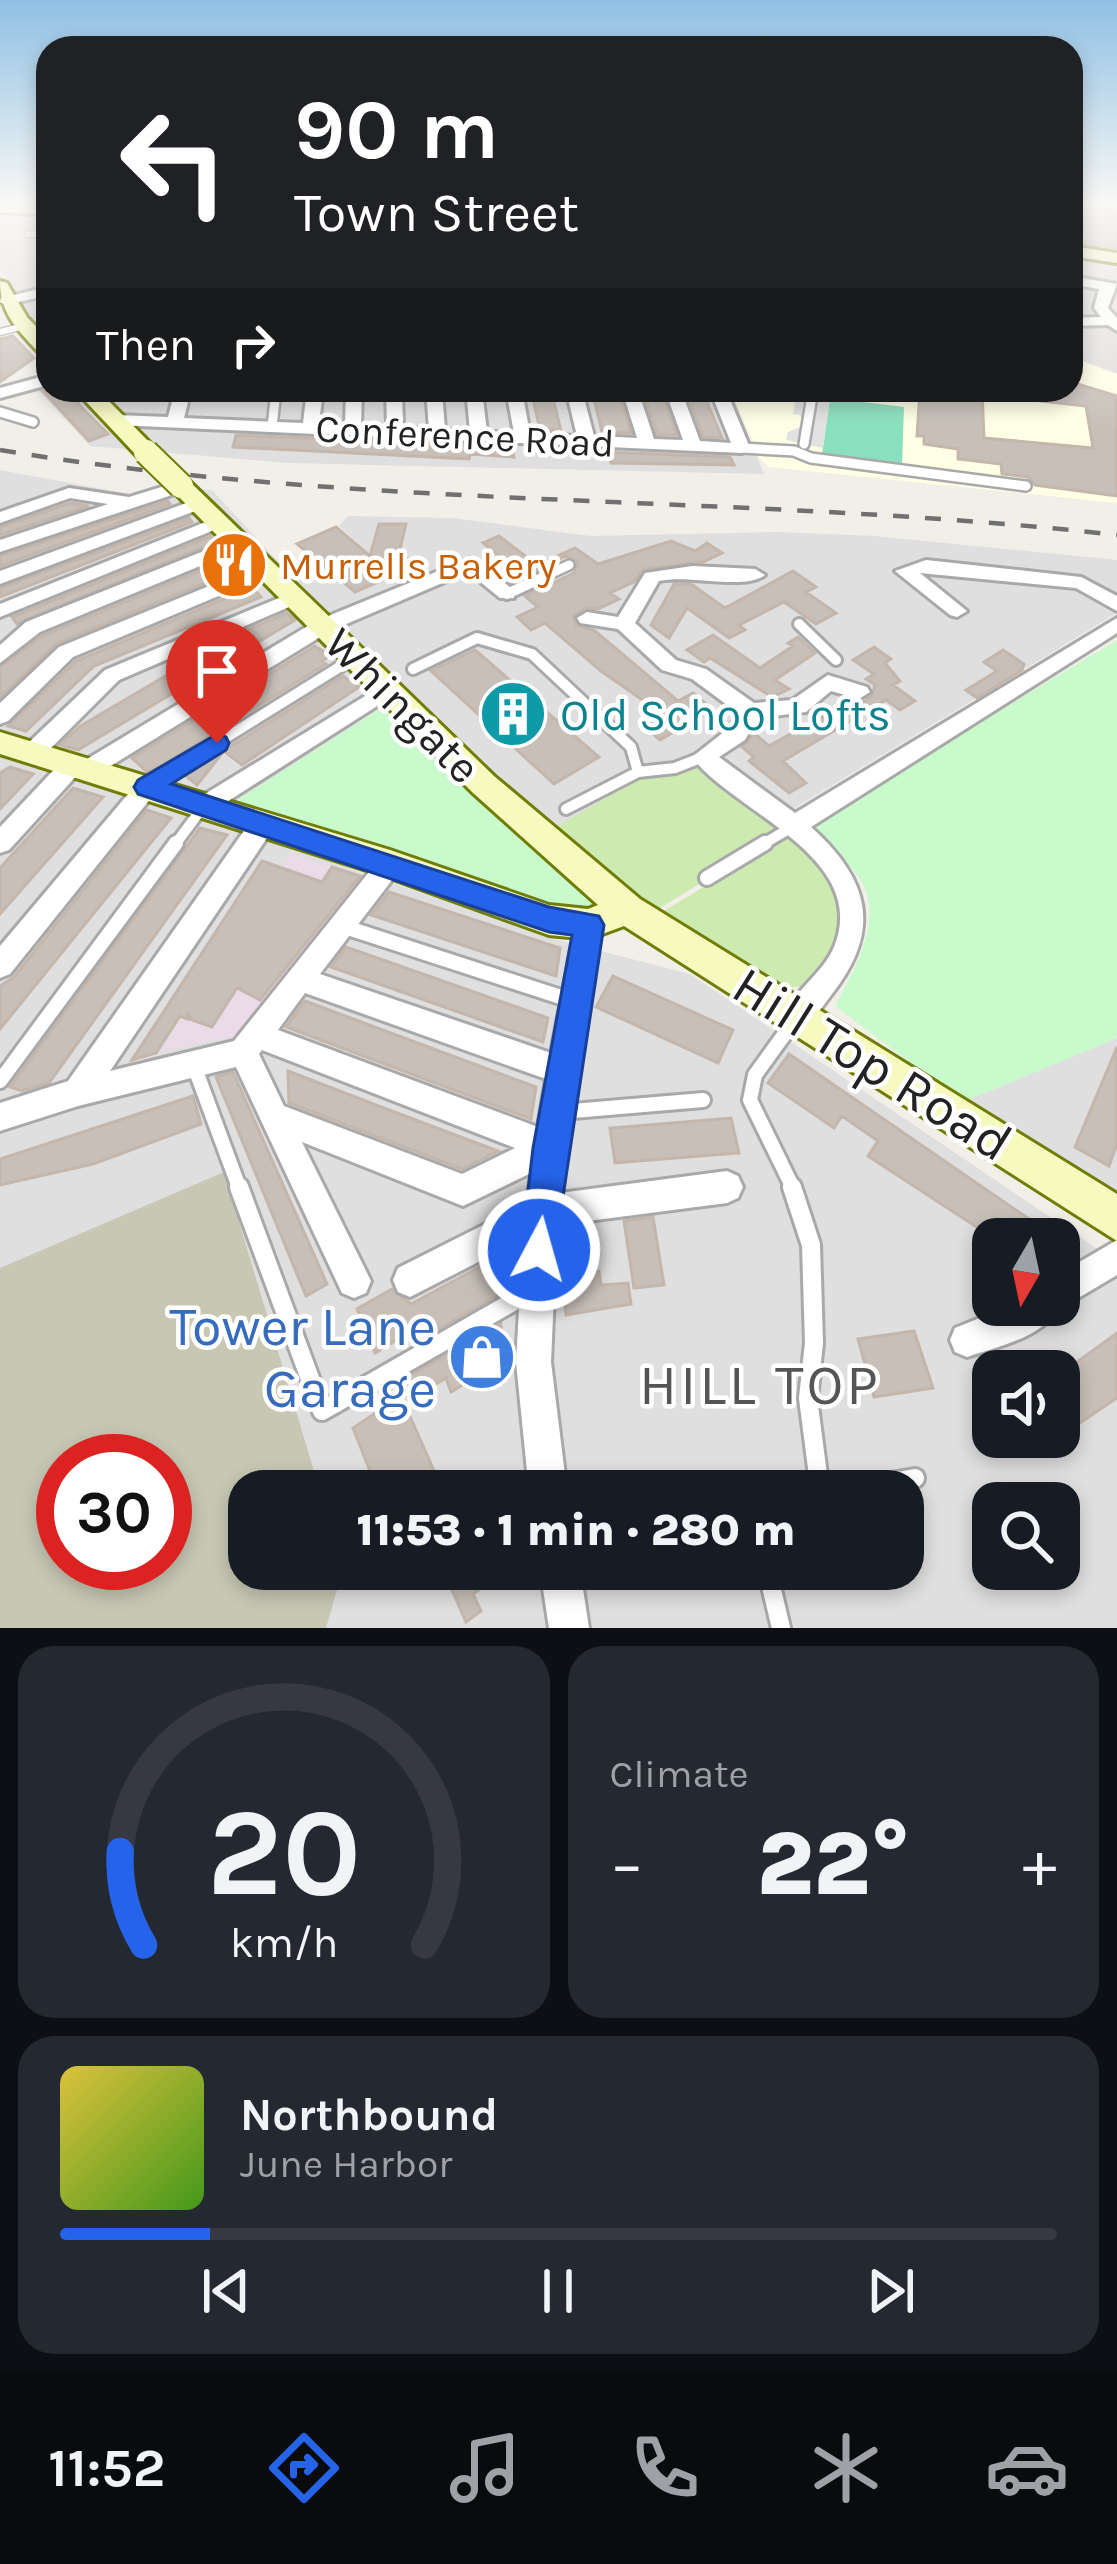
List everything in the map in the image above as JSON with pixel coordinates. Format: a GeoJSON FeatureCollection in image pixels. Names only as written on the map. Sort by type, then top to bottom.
{"type":"FeatureCollection","features":[{"type":"Feature","properties":{"kind":"street"},"geometry":{"type":"LineString","coordinates":[[1112,287],[1101,308],[1112,324]]}},
{"type":"Feature","properties":{"kind":"street"},"geometry":{"type":"LineString","coordinates":[[36,292],[3,294],[36,338]]}},
{"type":"Feature","properties":{"kind":"street"},"geometry":{"type":"LineString","coordinates":[[0,393],[36,383]]}},
{"type":"Feature","properties":{"kind":"street","name":"Whingate"},"geometry":{"type":"LineString","coordinates":[[98,402],[483,784],[627,909]]}},
{"type":"Feature","properties":{"kind":"street"},"geometry":{"type":"LineString","coordinates":[[175,422],[180,402]]}},
{"type":"Feature","properties":{"kind":"street"},"geometry":{"type":"LineString","coordinates":[[310,428],[313,402]]}},
{"type":"Feature","properties":{"kind":"street"},"geometry":{"type":"LineString","coordinates":[[352,430],[353,402]]}},
{"type":"Feature","properties":{"kind":"street"},"geometry":{"type":"LineString","coordinates":[[394,402],[394,432]]}},
{"type":"Feature","properties":{"kind":"street"},"geometry":{"type":"LineString","coordinates":[[435,402],[437,434]]}},
{"type":"Feature","properties":{"kind":"street"},"geometry":{"type":"LineString","coordinates":[[475,402],[479,436]]}},
{"type":"Feature","properties":{"kind":"street"},"geometry":{"type":"LineString","coordinates":[[516,402],[523,438]]}},
{"type":"Feature","properties":{"kind":"street"},"geometry":{"type":"LineString","coordinates":[[577,402],[587,441]]}},
{"type":"Feature","properties":{"kind":"street"},"geometry":{"type":"LineString","coordinates":[[635,402],[647,443]]}},
{"type":"Feature","properties":{"kind":"street"},"geometry":{"type":"LineString","coordinates":[[677,402],[693,446]]}},
{"type":"Feature","properties":{"kind":"street"},"geometry":{"type":"LineString","coordinates":[[723,402],[742,448]]}},
{"type":"Feature","properties":{"kind":"street","name":"Conference Road"},"geometry":{"type":"LineString","coordinates":[[117,420],[742,448]]}},
{"type":"Feature","properties":{"kind":"street"},"geometry":{"type":"LineString","coordinates":[[0,518],[70,493],[209,514]]}},
{"type":"Feature","properties":{"kind":"street"},"geometry":{"type":"LineString","coordinates":[[0,546],[129,503]]}},
{"type":"Feature","properties":{"kind":"street"},"geometry":{"type":"LineString","coordinates":[[0,578],[209,514]]}},
{"type":"Feature","properties":{"kind":"street"},"geometry":{"type":"LineString","coordinates":[[0,610],[209,514]]}},
{"type":"Feature","properties":{"kind":"street"},"geometry":{"type":"LineString","coordinates":[[0,656],[33,627],[209,514]]}},
{"type":"Feature","properties":{"kind":"street"},"geometry":{"type":"LineString","coordinates":[[0,843],[80,767],[322,626],[470,564],[507,594]]}},
{"type":"Feature","properties":{"kind":"street"},"geometry":{"type":"LineString","coordinates":[[957,611],[905,571],[926,566],[1071,582],[1117,604]]}},
{"type":"Feature","properties":{"kind":"street"},"geometry":{"type":"LineString","coordinates":[[624,624],[652,577],[700,568],[724,583],[755,575]]}},
{"type":"Feature","properties":{"kind":"street"},"geometry":{"type":"LineString","coordinates":[[0,716],[66,652],[266,569]]}},
{"type":"Feature","properties":{"kind":"street"},"geometry":{"type":"LineString","coordinates":[[12,752],[112,675],[296,597]]}},
{"type":"Feature","properties":{"kind":"street"},"geometry":{"type":"LineString","coordinates":[[587,618],[624,624],[669,665],[699,674],[750,711],[798,707],[832,671],[860,692]]}},
{"type":"Feature","properties":{"kind":"street"},"geometry":{"type":"LineString","coordinates":[[792,827],[1117,624]]}},
{"type":"Feature","properties":{"kind":"street"},"geometry":{"type":"LineString","coordinates":[[203,806],[388,689]]}},
{"type":"Feature","properties":{"kind":"street"},"geometry":{"type":"LineString","coordinates":[[750,711],[737,734],[703,757],[792,827],[844,877],[853,898],[854,926],[847,950],[799,1016]]}},
{"type":"Feature","properties":{"kind":"street"},"geometry":{"type":"LineString","coordinates":[[12,752],[147,787],[549,920],[589,925],[627,909]]}},
{"type":"Feature","properties":{"kind":"street"},"geometry":{"type":"LineString","coordinates":[[0,966],[147,787]]}},
{"type":"Feature","properties":{"kind":"street"},"geometry":{"type":"LineString","coordinates":[[78,1092],[262,825]]}},
{"type":"Feature","properties":{"kind":"street"},"geometry":{"type":"LineString","coordinates":[[0,1117],[249,1043],[390,864]]}},
{"type":"Feature","properties":{"kind":"street","name":"Hill Top Road"},"geometry":{"type":"LineString","coordinates":[[627,909],[1117,1220]]}},
{"type":"Feature","properties":{"kind":"street"},"geometry":{"type":"LineString","coordinates":[[545,1470],[534,1381],[535,1289],[550,1148],[589,925]]}},
{"type":"Feature","properties":{"kind":"street"},"geometry":{"type":"LineString","coordinates":[[299,979],[563,1071]]}},
{"type":"Feature","properties":{"kind":"street"},"geometry":{"type":"LineString","coordinates":[[249,1043],[274,1116],[354,1281]]}},
{"type":"Feature","properties":{"kind":"street"},"geometry":{"type":"LineString","coordinates":[[249,1043],[550,1148]]}},
{"type":"Feature","properties":{"kind":"street"},"geometry":{"type":"LineString","coordinates":[[274,1116],[464,1190],[550,1148]]}},
{"type":"Feature","properties":{"kind":"street"},"geometry":{"type":"LineString","coordinates":[[410,1280],[544,1211],[727,1187]]}},
{"type":"Feature","properties":{"kind":"street"},"geometry":{"type":"LineString","coordinates":[[1080,1280],[1117,1256]]}},
{"type":"Feature","properties":{"kind":"street"},"geometry":{"type":"LineString","coordinates":[[968,1340],[1010,1326]]}},
{"type":"Feature","properties":{"kind":"street"},"geometry":{"type":"LineString","coordinates":[[563,1590],[568,1628]]}},
{"type":"Feature","properties":{"kind":"lane"},"geometry":{"type":"LineString","coordinates":[[0,332],[24,326]]}},
{"type":"Feature","properties":{"kind":"lane"},"geometry":{"type":"LineString","coordinates":[[272,427],[275,402]]}},
{"type":"Feature","properties":{"kind":"lane"},"geometry":{"type":"LineString","coordinates":[[804,444],[811,402]]}},
{"type":"Feature","properties":{"kind":"lane"},"geometry":{"type":"LineString","coordinates":[[0,412],[33,422]]}},
{"type":"Feature","properties":{"kind":"lane"},"geometry":{"type":"LineString","coordinates":[[742,448],[794,451],[811,458],[1026,486]]}},
{"type":"Feature","properties":{"kind":"lane"},"geometry":{"type":"LineString","coordinates":[[507,594],[569,566]]}},
{"type":"Feature","properties":{"kind":"lane"},"geometry":{"type":"LineString","coordinates":[[799,624],[832,671]]}},
{"type":"Feature","properties":{"kind":"lane"},"geometry":{"type":"LineString","coordinates":[[413,669],[477,638],[532,654],[632,747],[638,772]]}},
{"type":"Feature","properties":{"kind":"lane"},"geometry":{"type":"LineString","coordinates":[[147,787],[356,657]]}},
{"type":"Feature","properties":{"kind":"lane"},"geometry":{"type":"LineString","coordinates":[[566,808],[638,772],[675,768],[703,757]]}},
{"type":"Feature","properties":{"kind":"lane"},"geometry":{"type":"LineString","coordinates":[[0,1081],[203,806]]}},
{"type":"Feature","properties":{"kind":"lane"},"geometry":{"type":"LineString","coordinates":[[707,878],[792,827]]}},
{"type":"Feature","properties":{"kind":"lane"},"geometry":{"type":"LineString","coordinates":[[342,926],[574,1001]]}},
{"type":"Feature","properties":{"kind":"lane"},"geometry":{"type":"LineString","coordinates":[[799,1016],[755,1076],[750,1100],[802,1207],[811,1245],[814,1343],[808,1398],[817,1470]]}},
{"type":"Feature","properties":{"kind":"lane"},"geometry":{"type":"LineString","coordinates":[[193,1062],[322,1411],[535,1289]]}},
{"type":"Feature","properties":{"kind":"lane"},"geometry":{"type":"LineString","coordinates":[[556,1113],[704,1100]]}},
{"type":"Feature","properties":{"kind":"lane"},"geometry":{"type":"LineString","coordinates":[[772,1590],[781,1628]]}},
{"type":"Feature","properties":{"kind":"shaded area"},"geometry":{"type":"Polygon","coordinates":[[[7,280],[36,280],[36,326],[15,305],[7,280]]]}},
{"type":"Feature","properties":{"kind":"shaded area"},"geometry":{"type":"Polygon","coordinates":[[[1083,280],[1117,280],[1117,374],[1083,361],[1083,280]]]}},
{"type":"Feature","properties":{"kind":"shaded area"},"geometry":{"type":"Polygon","coordinates":[[[1083,361],[1117,374],[1117,503],[769,467],[761,460],[735,402],[1083,402],[1083,361]]]}},
{"type":"Feature","properties":{"kind":"shaded area"},"geometry":{"type":"Polygon","coordinates":[[[49,402],[735,402],[764,474],[288,463],[90,446],[49,402]]]}},
{"type":"Feature","properties":{"kind":"shaded area"},"geometry":{"type":"Polygon","coordinates":[[[795,402],[829,402],[823,448],[786,440],[788,432],[805,425],[800,415],[793,414],[795,402]]]}},
{"type":"Feature","properties":{"kind":"shaded area"},"geometry":{"type":"Polygon","coordinates":[[[0,470],[129,494],[162,485],[212,490],[296,581],[367,552],[339,526],[348,516],[452,518],[590,536],[778,532],[875,536],[1117,560],[1117,613],[790,811],[555,830],[416,697],[396,698],[221,811],[215,822],[558,940],[690,974],[1052,1218],[972,1218],[972,1326],[1080,1326],[1080,1237],[1117,1262],[1117,1628],[0,1628],[0,470]]]}},
{"type":"Feature","properties":{"kind":"shaded area"},"geometry":{"type":"Polygon","coordinates":[[[291,854],[361,876],[239,1035],[160,1052],[291,854]]]}},
{"type":"Feature","properties":{"kind":"shaded area"},"geometry":{"type":"Polygon","coordinates":[[[1117,1038],[1117,1201],[963,1102],[1117,1038]]]}},
{"type":"Feature","properties":{"kind":"shaded area"},"geometry":{"type":"Polygon","coordinates":[[[224,1172],[314,1470],[228,1470],[228,1590],[337,1590],[326,1628],[0,1628],[0,1268],[224,1172]]]}},
{"type":"Feature","properties":{"kind":"green space"},"geometry":{"type":"Polygon","coordinates":[[[829,402],[904,407],[902,465],[822,455],[829,402]]]}},
{"type":"Feature","properties":{"kind":"green space"},"geometry":{"type":"Polygon","coordinates":[[[1117,640],[1117,1038],[963,1102],[835,1006],[864,945],[868,896],[850,866],[810,825],[1117,640]]]}},
{"type":"Feature","properties":{"kind":"green space"},"geometry":{"type":"Polygon","coordinates":[[[397,698],[608,894],[594,913],[549,920],[220,811],[397,698]]]}},
{"type":"Feature","properties":{"kind":"green space"},"geometry":{"type":"Polygon","coordinates":[[[700,765],[784,832],[652,913],[549,831],[647,774],[700,765]]]}},
{"type":"Feature","properties":{"kind":"green space"},"geometry":{"type":"Polygon","coordinates":[[[786,837],[825,871],[836,888],[841,923],[825,963],[809,986],[781,988],[659,914],[786,837]]]}},
{"type":"Feature","properties":{"kind":"building"},"geometry":{"type":"Polygon","coordinates":[[[13,336],[34,358],[0,382],[0,339],[13,336]]]}},
{"type":"Feature","properties":{"kind":"building"},"geometry":{"type":"Polygon","coordinates":[[[1083,386],[1117,396],[1117,496],[1035,485],[1028,477],[1002,474],[1001,464],[958,459],[958,449],[924,444],[924,436],[917,436],[919,402],[982,402],[984,438],[1093,448],[1086,406],[1049,402],[1083,402],[1083,386]]]}},
{"type":"Feature","properties":{"kind":"building"},"geometry":{"type":"Polygon","coordinates":[[[53,402],[77,402],[108,434],[89,441],[53,402]]]}},
{"type":"Feature","properties":{"kind":"building"},"geometry":{"type":"Polygon","coordinates":[[[534,402],[554,402],[561,431],[540,430],[534,402]]]}},
{"type":"Feature","properties":{"kind":"building"},"geometry":{"type":"Polygon","coordinates":[[[595,402],[622,402],[631,433],[602,432],[595,402]]]}},
{"type":"Feature","properties":{"kind":"building"},"geometry":{"type":"Polygon","coordinates":[[[647,402],[665,402],[677,435],[657,435],[647,402]]]}},
{"type":"Feature","properties":{"kind":"building"},"geometry":{"type":"Polygon","coordinates":[[[690,402],[707,402],[722,438],[703,437],[690,402]]]}},
{"type":"Feature","properties":{"kind":"building"},"geometry":{"type":"Polygon","coordinates":[[[236,435],[512,447],[514,457],[233,447],[236,435]]]}},
{"type":"Feature","properties":{"kind":"building"},"geometry":{"type":"Polygon","coordinates":[[[608,452],[730,457],[734,465],[611,463],[608,452]]]}},
{"type":"Feature","properties":{"kind":"building"},"geometry":{"type":"Polygon","coordinates":[[[70,503],[89,506],[0,535],[0,527],[70,503]]]}},
{"type":"Feature","properties":{"kind":"building"},"geometry":{"type":"Polygon","coordinates":[[[170,504],[0,566],[0,556],[170,504]]]}},
{"type":"Feature","properties":{"kind":"building"},"geometry":{"type":"Polygon","coordinates":[[[189,518],[192,522],[0,597],[0,588],[189,518]]]}},
{"type":"Feature","properties":{"kind":"building"},"geometry":{"type":"Polygon","coordinates":[[[379,524],[406,524],[399,553],[418,565],[355,592],[297,544],[336,527],[370,556],[379,524]]]}},
{"type":"Feature","properties":{"kind":"building"},"geometry":{"type":"Polygon","coordinates":[[[211,536],[216,542],[17,624],[12,617],[211,536]]]}},
{"type":"Feature","properties":{"kind":"building"},"geometry":{"type":"Polygon","coordinates":[[[499,536],[537,565],[575,548],[598,564],[671,541],[695,551],[707,543],[722,553],[703,562],[644,569],[634,582],[610,593],[619,599],[598,609],[585,608],[573,617],[576,625],[594,630],[678,701],[693,693],[710,707],[660,740],[645,727],[664,715],[601,671],[545,623],[531,630],[517,617],[538,607],[525,596],[574,573],[578,562],[566,556],[510,582],[507,579],[520,573],[483,543],[499,536]]]}},
{"type":"Feature","properties":{"kind":"building"},"geometry":{"type":"Polygon","coordinates":[[[231,558],[237,570],[57,643],[0,697],[0,667],[42,636],[231,558]]]}},
{"type":"Feature","properties":{"kind":"building"},"geometry":{"type":"Polygon","coordinates":[[[793,571],[816,587],[806,592],[836,613],[816,624],[784,602],[739,625],[745,630],[729,638],[687,608],[669,638],[651,625],[674,584],[691,584],[725,608],[793,571]]]}},
{"type":"Feature","properties":{"kind":"building"},"geometry":{"type":"Polygon","coordinates":[[[252,587],[261,597],[94,666],[26,731],[8,726],[76,661],[252,587]]]}},
{"type":"Feature","properties":{"kind":"building"},"geometry":{"type":"Polygon","coordinates":[[[287,613],[295,620],[78,750],[60,745],[79,727],[233,636],[287,613]]]}},
{"type":"Feature","properties":{"kind":"building"},"geometry":{"type":"Polygon","coordinates":[[[713,635],[760,668],[793,646],[788,643],[798,637],[815,653],[775,680],[789,689],[772,697],[710,658],[704,662],[687,650],[713,635]]]}},
{"type":"Feature","properties":{"kind":"building"},"geometry":{"type":"Polygon","coordinates":[[[315,646],[330,656],[322,661],[326,664],[169,761],[147,772],[132,758],[315,646]]]}},
{"type":"Feature","properties":{"kind":"building"},"geometry":{"type":"Polygon","coordinates":[[[874,647],[891,659],[885,663],[900,681],[893,685],[915,701],[900,710],[886,700],[783,761],[806,783],[789,793],[749,761],[754,757],[742,747],[754,733],[769,746],[849,701],[861,703],[872,696],[875,685],[866,679],[874,674],[853,660],[874,647]]]}},
{"type":"Feature","properties":{"kind":"building","name":"Old School Lofts"},"geometry":{"type":"Polygon","coordinates":[[[475,650],[599,757],[554,784],[431,671],[475,650]]]}},
{"type":"Feature","properties":{"kind":"building"},"geometry":{"type":"Polygon","coordinates":[[[1003,650],[1024,664],[1022,670],[977,698],[966,690],[997,671],[984,662],[1003,650]]]}},
{"type":"Feature","properties":{"kind":"building"},"geometry":{"type":"Polygon","coordinates":[[[343,676],[359,687],[242,765],[224,751],[197,785],[185,775],[343,676]]]}},
{"type":"Feature","properties":{"kind":"building"},"geometry":{"type":"Polygon","coordinates":[[[10,767],[33,774],[0,809],[0,773],[10,767]]]}},
{"type":"Feature","properties":{"kind":"building"},"geometry":{"type":"Polygon","coordinates":[[[73,788],[103,797],[0,914],[0,868],[73,788]]]}},
{"type":"Feature","properties":{"kind":"building"},"geometry":{"type":"Polygon","coordinates":[[[147,810],[171,818],[0,1029],[0,986],[14,977],[147,810]]]}},
{"type":"Feature","properties":{"kind":"building"},"geometry":{"type":"Polygon","coordinates":[[[200,828],[227,835],[49,1083],[22,1091],[10,1087],[200,828]]]}},
{"type":"Feature","properties":{"kind":"building"},"geometry":{"type":"Polygon","coordinates":[[[262,861],[322,882],[332,867],[360,876],[260,1000],[237,988],[212,1027],[192,1020],[187,1012],[188,1019],[180,1016],[156,1053],[132,1060],[262,861]]]}},
{"type":"Feature","properties":{"kind":"building"},"geometry":{"type":"Polygon","coordinates":[[[389,892],[560,948],[556,976],[371,915],[389,892]]]}},
{"type":"Feature","properties":{"kind":"building"},"geometry":{"type":"Polygon","coordinates":[[[346,947],[548,1018],[543,1042],[331,967],[346,947]]]}},
{"type":"Feature","properties":{"kind":"building"},"geometry":{"type":"Polygon","coordinates":[[[613,976],[733,1030],[718,1063],[596,1007],[613,976]]]}},
{"type":"Feature","properties":{"kind":"building"},"geometry":{"type":"Polygon","coordinates":[[[305,1001],[536,1087],[531,1119],[286,1027],[305,1001]]]}},
{"type":"Feature","properties":{"kind":"building"},"geometry":{"type":"Polygon","coordinates":[[[1117,1047],[1117,1144],[1109,1166],[1075,1147],[1117,1047]]]}},
{"type":"Feature","properties":{"kind":"building"},"geometry":{"type":"Polygon","coordinates":[[[789,1054],[1027,1218],[972,1218],[972,1224],[868,1156],[878,1141],[842,1116],[834,1128],[768,1083],[789,1054]]]}},
{"type":"Feature","properties":{"kind":"building"},"geometry":{"type":"Polygon","coordinates":[[[288,1071],[498,1151],[462,1169],[289,1103],[288,1071]]]}},
{"type":"Feature","properties":{"kind":"building"},"geometry":{"type":"Polygon","coordinates":[[[233,1072],[327,1284],[306,1296],[216,1077],[233,1072]]]}},
{"type":"Feature","properties":{"kind":"building"},"geometry":{"type":"Polygon","coordinates":[[[193,1096],[201,1124],[93,1164],[0,1185],[0,1159],[193,1096]]]}},
{"type":"Feature","properties":{"kind":"building"},"geometry":{"type":"Polygon","coordinates":[[[731,1118],[739,1153],[615,1163],[610,1128],[731,1118]]]}},
{"type":"Feature","properties":{"kind":"building"},"geometry":{"type":"Polygon","coordinates":[[[653,1217],[664,1285],[634,1288],[624,1221],[653,1217]]]}},
{"type":"Feature","properties":{"kind":"building"},"geometry":{"type":"Polygon","coordinates":[[[509,1251],[505,1286],[498,1295],[425,1337],[420,1326],[375,1353],[357,1309],[392,1289],[411,1304],[509,1251]]]}},
{"type":"Feature","properties":{"kind":"building"},"geometry":{"type":"Polygon","coordinates":[[[599,1271],[601,1285],[628,1283],[631,1304],[566,1315],[563,1274],[599,1271]]]}},
{"type":"Feature","properties":{"kind":"building"},"geometry":{"type":"Polygon","coordinates":[[[501,1324],[504,1360],[451,1392],[446,1378],[409,1400],[401,1381],[501,1324]]]}},
{"type":"Feature","properties":{"kind":"building"},"geometry":{"type":"Polygon","coordinates":[[[914,1331],[933,1388],[874,1397],[858,1339],[914,1331]]]}},
{"type":"Feature","properties":{"kind":"building"},"geometry":{"type":"Polygon","coordinates":[[[1117,1333],[1117,1398],[1080,1423],[1080,1360],[1117,1333]]]}},
{"type":"Feature","properties":{"kind":"building"},"geometry":{"type":"Polygon","coordinates":[[[401,1396],[434,1470],[370,1470],[353,1428],[401,1396]]]}},
{"type":"Feature","properties":{"kind":"building"},"geometry":{"type":"Polygon","coordinates":[[[452,1590],[479,1590],[473,1594],[481,1611],[466,1622],[452,1590]]]}},
{"type":"Feature","properties":{"kind":"railway"},"geometry":{"type":"LineString","coordinates":[[0,450],[278,483],[838,513],[1117,535]]}},
{"type":"Feature","properties":{"kind":"place","name":"Murrells Bakery"},"geometry":{"type":"Point","coordinates":[234,565]}},
{"type":"Feature","properties":{"kind":"place","name":"Old School Lofts"},"geometry":{"type":"Point","coordinates":[513,714]}},
{"type":"Feature","properties":{"kind":"place","name":"Tower Lane Garage"},"geometry":{"type":"Point","coordinates":[482,1357]}},
{"type":"Feature","properties":{"kind":"district","name":"HILL TOP"},"geometry":{"type":"Point","coordinates":[760,1384]}},
{"type":"Feature","properties":{"kind":"route"},"geometry":{"type":"LineString","coordinates":[[217,743],[147,787],[549,920],[589,925],[550,1148],[539,1250]]}}]}
